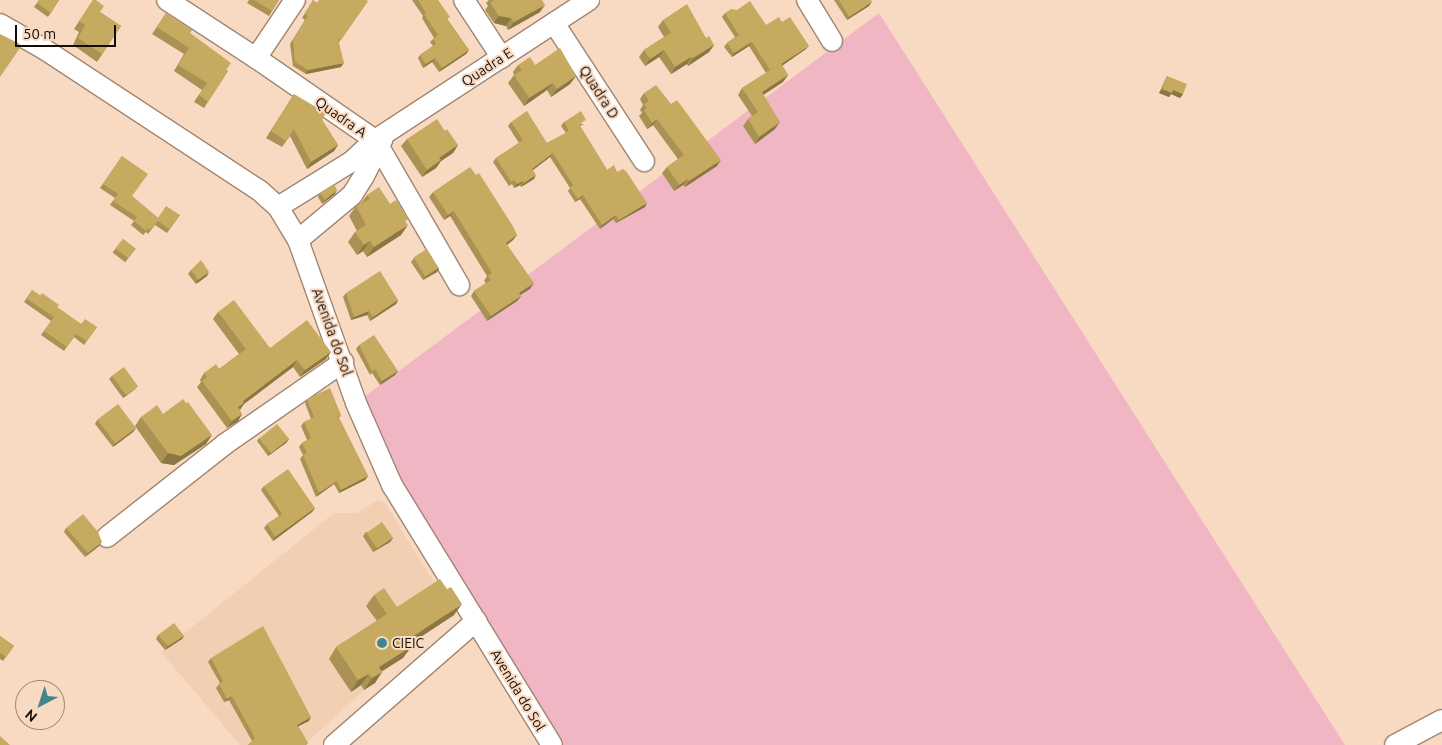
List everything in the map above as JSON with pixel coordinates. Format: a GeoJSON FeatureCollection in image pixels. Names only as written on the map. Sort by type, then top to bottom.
{"type":"FeatureCollection","features":[{"type":"Feature","properties":{"kind":"street","name":"Quadra A"},"geometry":{"type":"LineString","coordinates":[[167,0],[379,141],[459,286]]}},
{"type":"Feature","properties":{"kind":"street"},"geometry":{"type":"LineString","coordinates":[[256,58],[295,0]]}},
{"type":"Feature","properties":{"kind":"street"},"geometry":{"type":"LineString","coordinates":[[464,0],[502,58]]}},
{"type":"Feature","properties":{"kind":"street","name":"Quadra E"},"geometry":{"type":"LineString","coordinates":[[278,206],[350,162],[589,0]]}},
{"type":"Feature","properties":{"kind":"street"},"geometry":{"type":"LineString","coordinates":[[806,0],[832,40]]}},
{"type":"Feature","properties":{"kind":"street","name":"Quadra D"},"geometry":{"type":"LineString","coordinates":[[554,23],[644,161]]}},
{"type":"Feature","properties":{"kind":"street","name":"Avenida do Sol"},"geometry":{"type":"LineString","coordinates":[[0,24],[44,49],[259,190],[278,206],[298,240],[356,403],[392,485],[552,745]]}},
{"type":"Feature","properties":{"kind":"street"},"geometry":{"type":"LineString","coordinates":[[298,240],[352,195],[379,141]]}},
{"type":"Feature","properties":{"kind":"street"},"geometry":{"type":"LineString","coordinates":[[107,537],[226,444],[343,362]]}},
{"type":"Feature","properties":{"kind":"street"},"geometry":{"type":"LineString","coordinates":[[334,745],[476,621]]}},
{"type":"Feature","properties":{"kind":"street"},"geometry":{"type":"LineString","coordinates":[[1395,745],[1442,720]]}},
{"type":"Feature","properties":{"kind":"shaded area"},"geometry":{"type":"Polygon","coordinates":[[[879,13],[1345,745],[560,745],[356,403],[879,13]]]}},
{"type":"Feature","properties":{"kind":"shaded area"},"geometry":{"type":"Polygon","coordinates":[[[378,500],[385,503],[424,567],[453,609],[304,745],[240,745],[161,652],[334,513],[357,513],[378,500]]]}},
{"type":"Feature","properties":{"kind":"building"},"geometry":{"type":"Polygon","coordinates":[[[39,0],[59,0],[51,13],[37,3],[39,0]]]}},
{"type":"Feature","properties":{"kind":"building"},"geometry":{"type":"Polygon","coordinates":[[[93,0],[104,6],[100,12],[121,26],[102,54],[78,38],[85,25],[79,21],[93,0]]]}},
{"type":"Feature","properties":{"kind":"building"},"geometry":{"type":"Polygon","coordinates":[[[254,0],[279,0],[272,11],[254,0]]]}},
{"type":"Feature","properties":{"kind":"building"},"geometry":{"type":"Polygon","coordinates":[[[313,0],[317,3],[319,0],[368,1],[341,40],[338,39],[344,63],[308,70],[295,62],[293,40],[308,16],[305,14],[313,0]]]}},
{"type":"Feature","properties":{"kind":"building"},"geometry":{"type":"Polygon","coordinates":[[[418,0],[438,0],[450,17],[447,19],[469,50],[442,68],[435,58],[426,64],[420,55],[436,44],[433,39],[438,35],[424,14],[426,13],[418,0]]]}},
{"type":"Feature","properties":{"kind":"building"},"geometry":{"type":"Polygon","coordinates":[[[494,0],[542,0],[545,5],[514,22],[511,18],[499,16],[490,3],[494,0]]]}},
{"type":"Feature","properties":{"kind":"building"},"geometry":{"type":"Polygon","coordinates":[[[839,0],[871,0],[872,2],[849,17],[839,0]]]}},
{"type":"Feature","properties":{"kind":"building"},"geometry":{"type":"Polygon","coordinates":[[[750,1],[766,25],[779,17],[782,22],[790,17],[809,46],[770,70],[752,42],[734,53],[727,43],[739,35],[725,13],[731,9],[737,10],[750,1]]]}},
{"type":"Feature","properties":{"kind":"building"},"geometry":{"type":"Polygon","coordinates":[[[687,4],[706,38],[709,36],[714,45],[675,67],[664,50],[650,59],[644,50],[671,33],[663,20],[687,4]]]}},
{"type":"Feature","properties":{"kind":"building"},"geometry":{"type":"Polygon","coordinates":[[[166,13],[192,30],[190,33],[231,63],[208,102],[199,95],[207,83],[178,65],[189,48],[157,27],[166,13]]]}},
{"type":"Feature","properties":{"kind":"building"},"geometry":{"type":"Polygon","coordinates":[[[0,34],[20,44],[18,47],[20,48],[0,77],[0,34]]]}},
{"type":"Feature","properties":{"kind":"building"},"geometry":{"type":"Polygon","coordinates":[[[560,48],[576,76],[557,89],[553,83],[529,98],[514,75],[522,70],[518,65],[530,57],[535,65],[560,48]]]}},
{"type":"Feature","properties":{"kind":"building"},"geometry":{"type":"Polygon","coordinates":[[[781,63],[788,75],[762,92],[780,122],[759,137],[748,119],[758,112],[742,88],[781,63]]]}},
{"type":"Feature","properties":{"kind":"building"},"geometry":{"type":"Polygon","coordinates":[[[1167,76],[1187,84],[1183,94],[1173,90],[1172,93],[1162,89],[1167,76]]]}},
{"type":"Feature","properties":{"kind":"building"},"geometry":{"type":"Polygon","coordinates":[[[656,85],[671,104],[677,100],[721,160],[689,181],[688,179],[679,185],[667,167],[684,155],[657,119],[652,123],[644,110],[647,108],[644,104],[649,101],[644,93],[656,85]]]}},
{"type":"Feature","properties":{"kind":"building"},"geometry":{"type":"Polygon","coordinates":[[[294,94],[326,113],[322,120],[338,145],[311,162],[294,129],[286,141],[271,131],[294,94]]]}},
{"type":"Feature","properties":{"kind":"building"},"geometry":{"type":"Polygon","coordinates":[[[527,111],[547,143],[569,131],[564,122],[581,111],[586,120],[579,124],[607,170],[614,165],[617,172],[623,169],[626,171],[647,203],[619,220],[616,215],[602,225],[583,195],[578,199],[570,188],[573,185],[553,153],[532,169],[536,175],[524,183],[523,181],[517,184],[514,180],[511,182],[496,158],[523,140],[511,122],[527,111]]]}},
{"type":"Feature","properties":{"kind":"building"},"geometry":{"type":"Polygon","coordinates":[[[437,119],[458,145],[439,158],[441,160],[427,170],[407,139],[437,119]]]}},
{"type":"Feature","properties":{"kind":"building"},"geometry":{"type":"Polygon","coordinates":[[[122,156],[148,174],[132,196],[158,218],[166,206],[180,215],[169,229],[158,221],[150,230],[148,228],[146,231],[134,221],[137,217],[113,201],[118,194],[103,184],[122,156]]]}},
{"type":"Feature","properties":{"kind":"building"},"geometry":{"type":"Polygon","coordinates":[[[470,167],[476,175],[479,173],[514,228],[517,235],[506,243],[534,283],[519,293],[521,296],[491,316],[474,291],[491,280],[488,276],[492,273],[454,211],[448,215],[433,192],[470,167]]]}},
{"type":"Feature","properties":{"kind":"building"},"geometry":{"type":"Polygon","coordinates":[[[334,184],[337,190],[325,200],[320,193],[334,184]]]}},
{"type":"Feature","properties":{"kind":"building"},"geometry":{"type":"Polygon","coordinates":[[[379,187],[390,204],[396,200],[409,219],[405,221],[408,225],[374,247],[370,241],[364,245],[355,232],[366,225],[356,206],[370,199],[367,195],[379,187]]]}},
{"type":"Feature","properties":{"kind":"building"},"geometry":{"type":"Polygon","coordinates":[[[123,239],[136,249],[128,258],[116,248],[123,239]]]}},
{"type":"Feature","properties":{"kind":"building"},"geometry":{"type":"Polygon","coordinates":[[[427,249],[439,268],[425,276],[413,257],[427,249]]]}},
{"type":"Feature","properties":{"kind":"building"},"geometry":{"type":"Polygon","coordinates":[[[201,260],[209,272],[198,280],[191,270],[201,260]]]}},
{"type":"Feature","properties":{"kind":"building"},"geometry":{"type":"Polygon","coordinates":[[[380,271],[398,300],[373,317],[369,311],[354,317],[346,293],[380,271]]]}},
{"type":"Feature","properties":{"kind":"building"},"geometry":{"type":"Polygon","coordinates":[[[32,290],[40,296],[42,293],[59,305],[57,307],[81,324],[85,319],[97,327],[87,341],[76,334],[67,347],[44,331],[54,317],[27,299],[32,290]]]}},
{"type":"Feature","properties":{"kind":"building"},"geometry":{"type":"Polygon","coordinates":[[[234,300],[270,348],[307,320],[331,352],[305,370],[297,360],[243,401],[244,403],[238,407],[242,414],[232,421],[202,381],[207,377],[204,373],[216,364],[219,369],[246,349],[218,312],[234,300]]]}},
{"type":"Feature","properties":{"kind":"building"},"geometry":{"type":"Polygon","coordinates":[[[374,335],[398,371],[382,381],[375,369],[372,371],[359,345],[374,335]]]}},
{"type":"Feature","properties":{"kind":"building"},"geometry":{"type":"Polygon","coordinates":[[[124,367],[138,386],[126,395],[112,376],[124,367]]]}},
{"type":"Feature","properties":{"kind":"building"},"geometry":{"type":"Polygon","coordinates":[[[330,388],[341,415],[338,416],[368,476],[341,490],[337,481],[319,493],[303,455],[307,453],[302,443],[311,438],[304,422],[314,417],[307,399],[330,388]]]}},
{"type":"Feature","properties":{"kind":"building"},"geometry":{"type":"Polygon","coordinates":[[[183,399],[186,403],[188,402],[212,435],[181,456],[168,453],[141,417],[157,405],[163,414],[183,399]]]}},
{"type":"Feature","properties":{"kind":"building"},"geometry":{"type":"Polygon","coordinates":[[[118,404],[136,428],[115,444],[97,420],[118,404]]]}},
{"type":"Feature","properties":{"kind":"building"},"geometry":{"type":"Polygon","coordinates":[[[277,424],[289,439],[271,453],[259,438],[277,424]]]}},
{"type":"Feature","properties":{"kind":"building"},"geometry":{"type":"Polygon","coordinates":[[[288,469],[315,508],[275,537],[267,524],[282,514],[264,486],[288,469]]]}},
{"type":"Feature","properties":{"kind":"building"},"geometry":{"type":"Polygon","coordinates":[[[83,514],[98,532],[102,542],[88,553],[66,528],[83,514]]]}},
{"type":"Feature","properties":{"kind":"building"},"geometry":{"type":"Polygon","coordinates":[[[382,522],[393,538],[377,548],[366,533],[382,522]]]}},
{"type":"Feature","properties":{"kind":"building","name":"CIEIC"},"geometry":{"type":"Polygon","coordinates":[[[440,579],[447,589],[451,587],[462,604],[412,637],[415,642],[409,645],[411,647],[379,667],[382,672],[372,678],[369,674],[358,680],[336,647],[387,614],[374,595],[384,588],[397,607],[440,579]]]}},
{"type":"Feature","properties":{"kind":"building"},"geometry":{"type":"Polygon","coordinates":[[[174,623],[184,636],[168,646],[158,635],[174,623]]]}},
{"type":"Feature","properties":{"kind":"building"},"geometry":{"type":"Polygon","coordinates":[[[263,626],[311,717],[297,725],[308,743],[305,745],[248,745],[255,738],[232,696],[227,699],[219,684],[223,681],[211,658],[263,626]]]}},
{"type":"Feature","properties":{"kind":"building"},"geometry":{"type":"Polygon","coordinates":[[[0,636],[14,646],[6,657],[0,653],[0,636]]]}},
{"type":"Feature","properties":{"kind":"building"},"geometry":{"type":"Polygon","coordinates":[[[0,736],[10,745],[0,745],[0,736]]]}},
{"type":"Feature","properties":{"kind":"place","name":"CIEIC"},"geometry":{"type":"Point","coordinates":[382,643]}}]}
